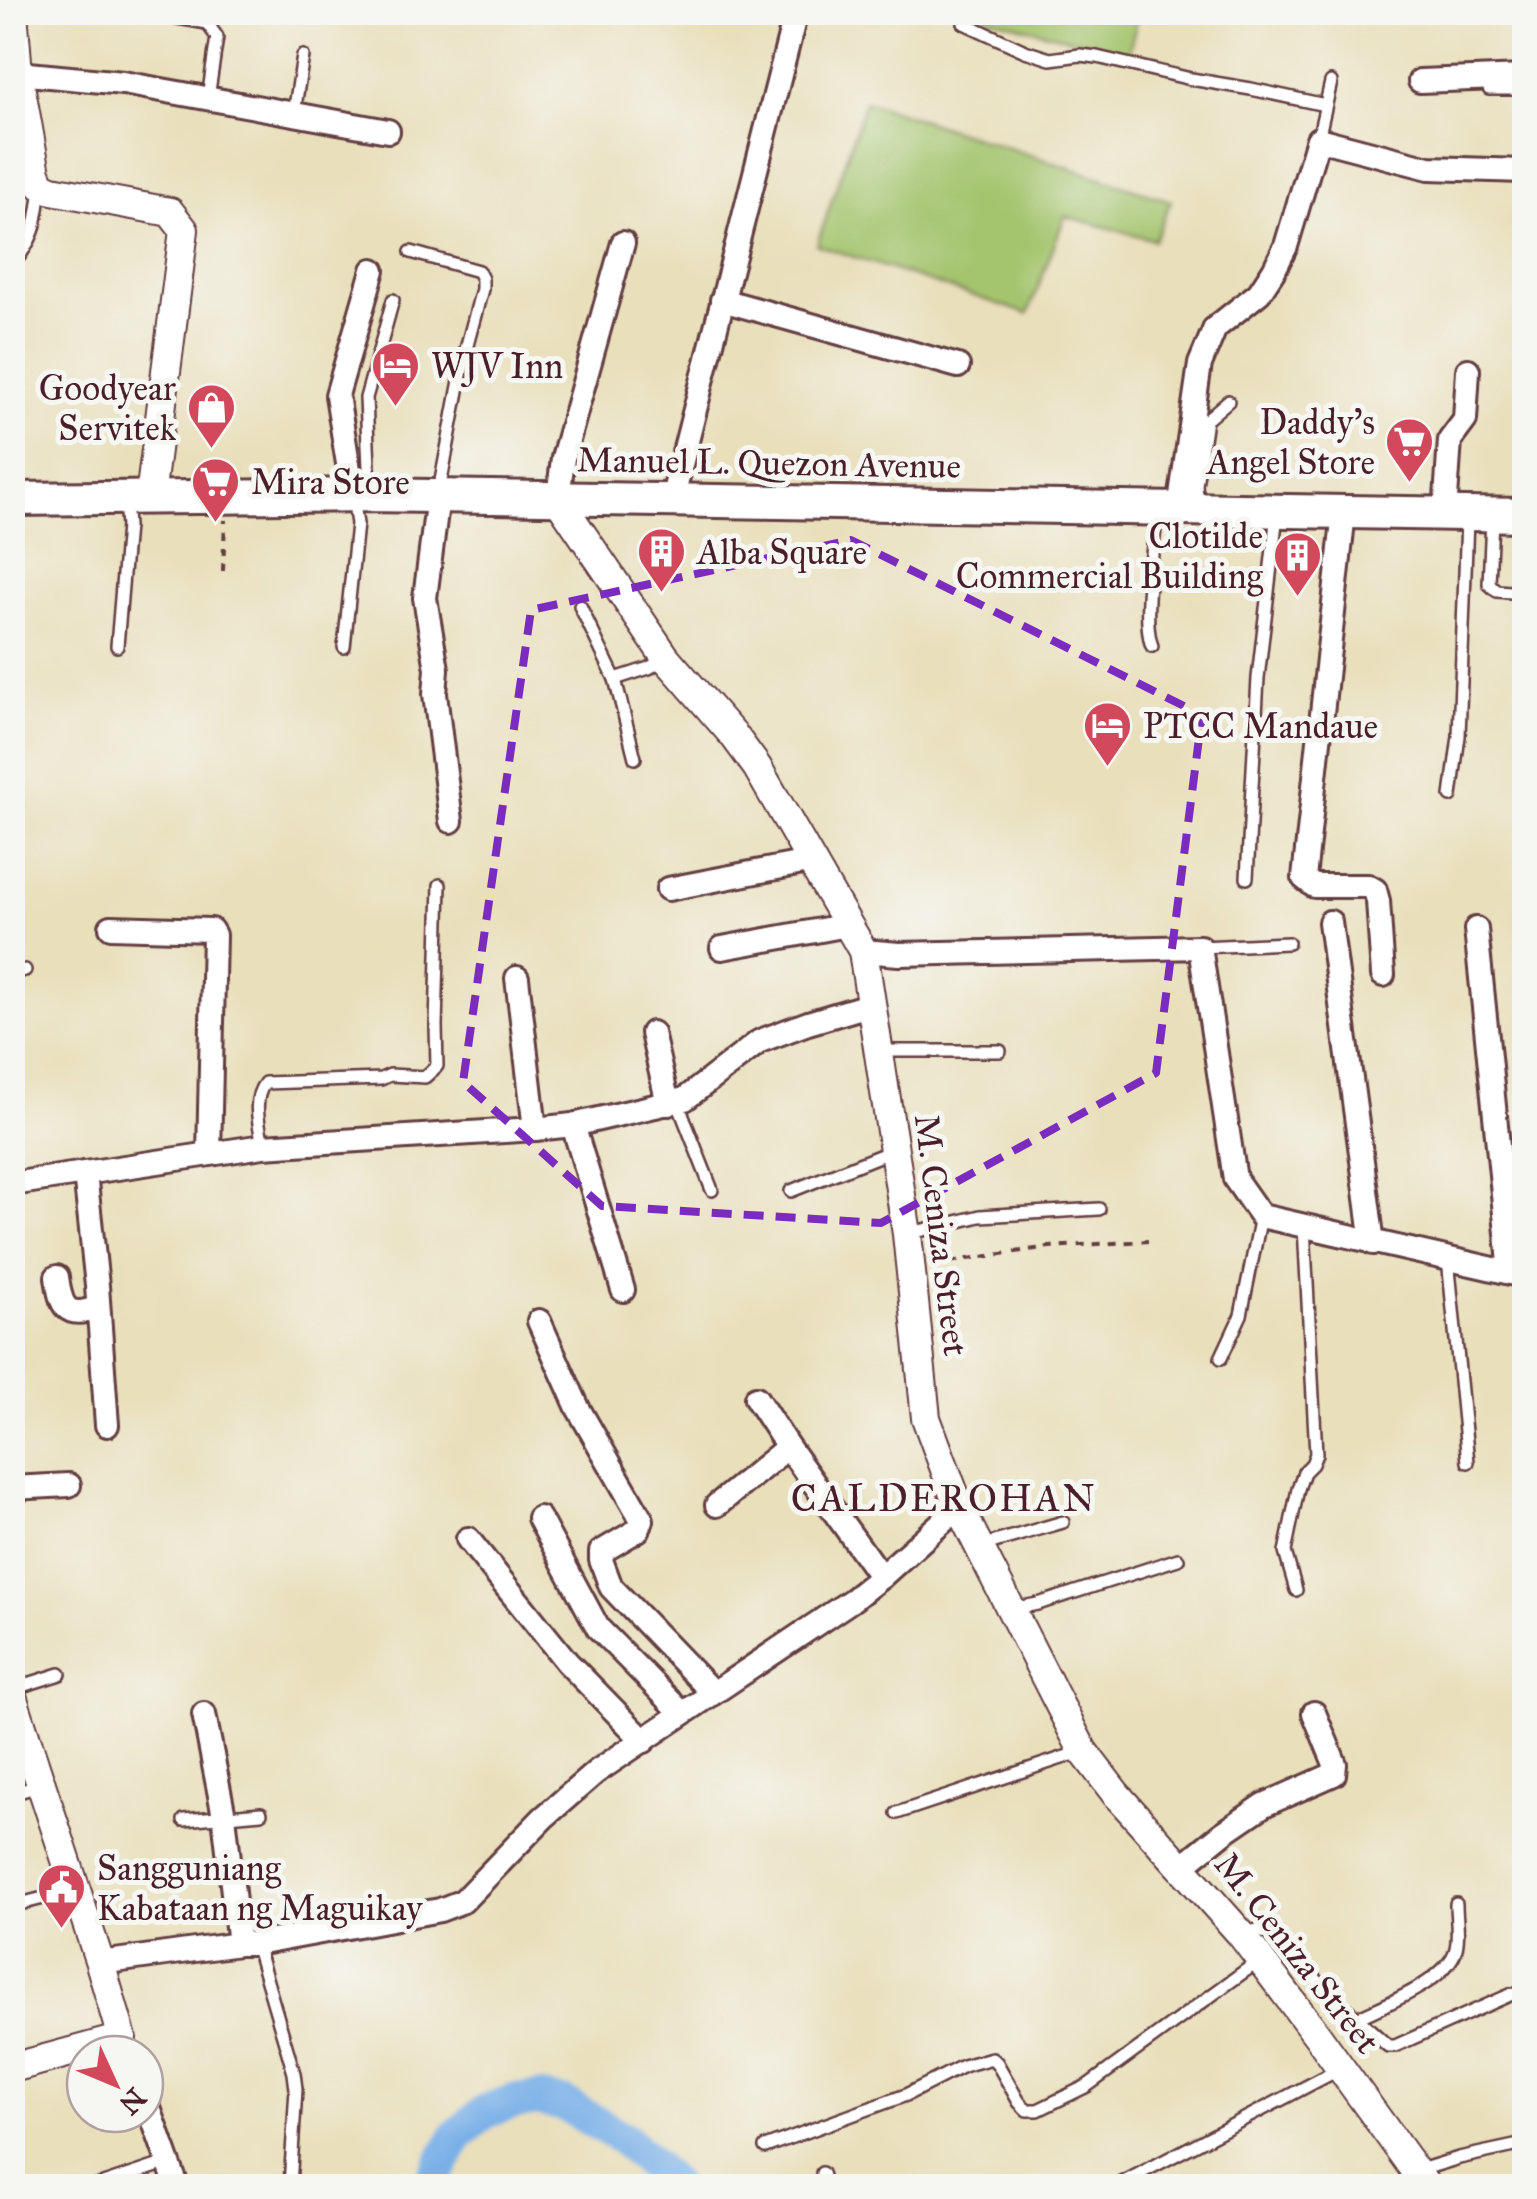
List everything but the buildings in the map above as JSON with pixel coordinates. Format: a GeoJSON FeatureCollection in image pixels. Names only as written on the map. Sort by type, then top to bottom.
{"type":"FeatureCollection","features":[{"type":"Feature","properties":{"kind":"main road","name":"Manuel L. Quezon Avenue"},"geometry":{"type":"LineString","coordinates":[[12,499],[362,495],[1482,514]]}},
{"type":"Feature","properties":{"kind":"street"},"geometry":{"type":"LineString","coordinates":[[13,12],[18,72],[41,184],[52,190],[170,212],[184,230],[137,498]]}},
{"type":"Feature","properties":{"kind":"street"},"geometry":{"type":"LineString","coordinates":[[672,500],[796,12]]}},
{"type":"Feature","properties":{"kind":"street"},"geometry":{"type":"LineString","coordinates":[[18,72],[123,83],[388,131]]}},
{"type":"Feature","properties":{"kind":"street"},"geometry":{"type":"LineString","coordinates":[[1420,81],[1524,77]]}},
{"type":"Feature","properties":{"kind":"street"},"geometry":{"type":"LineString","coordinates":[[1178,509],[1200,364],[1215,328],[1259,292],[1274,270],[1286,246],[1318,139],[1430,168],[1524,171]]}},
{"type":"Feature","properties":{"kind":"street"},"geometry":{"type":"LineString","coordinates":[[558,499],[563,458],[623,243]]}},
{"type":"Feature","properties":{"kind":"street"},"geometry":{"type":"LineString","coordinates":[[362,495],[336,395],[373,270]]}},
{"type":"Feature","properties":{"kind":"street"},"geometry":{"type":"LineString","coordinates":[[722,300],[958,366]]}},
{"type":"Feature","properties":{"kind":"street"},"geometry":{"type":"LineString","coordinates":[[1468,370],[1465,420],[1450,440],[1482,514]]}},
{"type":"Feature","properties":{"kind":"street"},"geometry":{"type":"LineString","coordinates":[[438,496],[425,598],[437,669],[435,694],[451,821]]}},
{"type":"Feature","properties":{"kind":"street","name":"M. Ceniza Street"},"geometry":{"type":"LineString","coordinates":[[558,499],[666,658],[758,767],[863,951],[907,1234],[926,1418],[959,1507],[1083,1751],[1240,1934],[1421,2179]]}},
{"type":"Feature","properties":{"kind":"street"},"geometry":{"type":"LineString","coordinates":[[1344,512],[1304,878],[1314,886],[1368,886],[1375,890],[1383,974]]}},
{"type":"Feature","properties":{"kind":"street"},"geometry":{"type":"LineString","coordinates":[[668,889],[812,861]]}},
{"type":"Feature","properties":{"kind":"street"},"geometry":{"type":"LineString","coordinates":[[1330,922],[1373,1243]]}},
{"type":"Feature","properties":{"kind":"street"},"geometry":{"type":"LineString","coordinates":[[722,948],[848,925]]}},
{"type":"Feature","properties":{"kind":"street"},"geometry":{"type":"LineString","coordinates":[[111,927],[212,930],[209,1154]]}},
{"type":"Feature","properties":{"kind":"street"},"geometry":{"type":"LineString","coordinates":[[863,951],[899,954],[1200,947],[1236,1179],[1261,1216],[1518,1274],[1476,929]]}},
{"type":"Feature","properties":{"kind":"street"},"geometry":{"type":"LineString","coordinates":[[517,978],[536,1130]]}},
{"type":"Feature","properties":{"kind":"street"},"geometry":{"type":"LineString","coordinates":[[12,1184],[263,1146],[573,1125],[685,1099],[760,1041],[872,1004]]}},
{"type":"Feature","properties":{"kind":"street"},"geometry":{"type":"LineString","coordinates":[[652,1033],[673,1102]]}},
{"type":"Feature","properties":{"kind":"street"},"geometry":{"type":"LineString","coordinates":[[573,1125],[623,1290]]}},
{"type":"Feature","properties":{"kind":"street"},"geometry":{"type":"LineString","coordinates":[[84,1173],[107,1425]]}},
{"type":"Feature","properties":{"kind":"street"},"geometry":{"type":"LineString","coordinates":[[56,1277],[60,1300],[70,1311],[82,1314],[98,1308]]}},
{"type":"Feature","properties":{"kind":"street"},"geometry":{"type":"LineString","coordinates":[[539,1321],[578,1408],[642,1520],[638,1530],[601,1552],[612,1587],[712,1692]]}},
{"type":"Feature","properties":{"kind":"street"},"geometry":{"type":"LineString","coordinates":[[756,1398],[880,1577]]}},
{"type":"Feature","properties":{"kind":"street"},"geometry":{"type":"LineString","coordinates":[[717,1505],[788,1447]]}},
{"type":"Feature","properties":{"kind":"street"},"geometry":{"type":"LineString","coordinates":[[12,1488],[70,1484]]}},
{"type":"Feature","properties":{"kind":"street"},"geometry":{"type":"LineString","coordinates":[[100,1963],[248,1944],[440,1910],[463,1901],[543,1818],[596,1772],[852,1600],[959,1507]]}},
{"type":"Feature","properties":{"kind":"street"},"geometry":{"type":"LineString","coordinates":[[539,1518],[598,1628],[682,1713]]}},
{"type":"Feature","properties":{"kind":"street"},"geometry":{"type":"LineString","coordinates":[[468,1539],[568,1662],[644,1741]]}},
{"type":"Feature","properties":{"kind":"street"},"geometry":{"type":"LineString","coordinates":[[12,1692],[121,2034]]}},
{"type":"Feature","properties":{"kind":"street"},"geometry":{"type":"LineString","coordinates":[[1181,1867],[1264,1805],[1334,1774],[1335,1764],[1314,1712]]}},
{"type":"Feature","properties":{"kind":"street"},"geometry":{"type":"LineString","coordinates":[[204,1714],[248,1944]]}},
{"type":"Feature","properties":{"kind":"street"},"geometry":{"type":"LineString","coordinates":[[12,2068],[65,2058]]}},
{"type":"Feature","properties":{"kind":"street"},"geometry":{"type":"LineString","coordinates":[[159,2134],[177,2186]]}},
{"type":"Feature","properties":{"kind":"lane"},"geometry":{"type":"LineString","coordinates":[[166,16],[207,23],[217,38],[208,98]]}},
{"type":"Feature","properties":{"kind":"lane"},"geometry":{"type":"LineString","coordinates":[[964,23],[1050,58],[1096,56],[1324,105]]}},
{"type":"Feature","properties":{"kind":"lane"},"geometry":{"type":"LineString","coordinates":[[294,113],[303,56]]}},
{"type":"Feature","properties":{"kind":"lane"},"geometry":{"type":"LineString","coordinates":[[1318,139],[1331,82]]}},
{"type":"Feature","properties":{"kind":"lane"},"geometry":{"type":"LineString","coordinates":[[1466,89],[1524,89]]}},
{"type":"Feature","properties":{"kind":"lane"},"geometry":{"type":"LineString","coordinates":[[12,266],[35,231],[41,184]]}},
{"type":"Feature","properties":{"kind":"lane"},"geometry":{"type":"LineString","coordinates":[[411,252],[478,272],[482,278],[438,496]]}},
{"type":"Feature","properties":{"kind":"lane"},"geometry":{"type":"LineString","coordinates":[[344,647],[362,495],[366,398],[393,300]]}},
{"type":"Feature","properties":{"kind":"lane"},"geometry":{"type":"LineString","coordinates":[[1152,646],[1149,590],[1178,509],[1196,485],[1206,420],[1228,401]]}},
{"type":"Feature","properties":{"kind":"lane"},"geometry":{"type":"LineString","coordinates":[[118,646],[126,526],[137,498]]}},
{"type":"Feature","properties":{"kind":"lane"},"geometry":{"type":"LineString","coordinates":[[1247,878],[1258,678],[1278,510]]}},
{"type":"Feature","properties":{"kind":"lane"},"geometry":{"type":"LineString","coordinates":[[1482,514],[1490,556],[1488,584],[1497,591],[1524,593]]}},
{"type":"Feature","properties":{"kind":"lane"},"geometry":{"type":"LineString","coordinates":[[1451,796],[1482,514]]}},
{"type":"Feature","properties":{"kind":"lane"},"geometry":{"type":"LineString","coordinates":[[1490,556],[1506,557]]}},
{"type":"Feature","properties":{"kind":"lane"},"geometry":{"type":"LineString","coordinates":[[580,606],[615,679],[635,758]]}},
{"type":"Feature","properties":{"kind":"lane"},"geometry":{"type":"LineString","coordinates":[[615,679],[666,658]]}},
{"type":"Feature","properties":{"kind":"lane"},"geometry":{"type":"LineString","coordinates":[[263,1146],[257,1098],[265,1083],[381,1080],[390,1075],[425,1077],[437,1066],[440,885]]}},
{"type":"Feature","properties":{"kind":"lane"},"geometry":{"type":"LineString","coordinates":[[1200,947],[1288,943]]}},
{"type":"Feature","properties":{"kind":"lane"},"geometry":{"type":"LineString","coordinates":[[879,1052],[1000,1051]]}},
{"type":"Feature","properties":{"kind":"lane"},"geometry":{"type":"LineString","coordinates":[[673,1102],[712,1190]]}},
{"type":"Feature","properties":{"kind":"lane"},"geometry":{"type":"LineString","coordinates":[[791,1191],[894,1150]]}},
{"type":"Feature","properties":{"kind":"lane"},"geometry":{"type":"LineString","coordinates":[[907,1234],[980,1216],[1099,1208]]}},
{"type":"Feature","properties":{"kind":"lane"},"geometry":{"type":"LineString","coordinates":[[1221,1358],[1241,1315],[1261,1216]]}},
{"type":"Feature","properties":{"kind":"lane"},"geometry":{"type":"LineString","coordinates":[[1296,1590],[1284,1552],[1298,1489],[1316,1454],[1304,1226]]}},
{"type":"Feature","properties":{"kind":"lane"},"geometry":{"type":"LineString","coordinates":[[1448,1259],[1468,1462]]}},
{"type":"Feature","properties":{"kind":"lane"},"geometry":{"type":"LineString","coordinates":[[980,1546],[1063,1522]]}},
{"type":"Feature","properties":{"kind":"lane"},"geometry":{"type":"LineString","coordinates":[[1011,1609],[1178,1559]]}},
{"type":"Feature","properties":{"kind":"lane"},"geometry":{"type":"LineString","coordinates":[[12,1692],[60,1674]]}},
{"type":"Feature","properties":{"kind":"lane"},"geometry":{"type":"LineString","coordinates":[[898,1813],[1083,1751]]}},
{"type":"Feature","properties":{"kind":"lane"},"geometry":{"type":"LineString","coordinates":[[12,1794],[41,1785]]}},
{"type":"Feature","properties":{"kind":"lane"},"geometry":{"type":"LineString","coordinates":[[184,1820],[262,1813]]}},
{"type":"Feature","properties":{"kind":"lane"},"geometry":{"type":"LineString","coordinates":[[12,1906],[75,1890]]}},
{"type":"Feature","properties":{"kind":"lane"},"geometry":{"type":"LineString","coordinates":[[1357,2018],[1442,1972],[1454,1955],[1457,1942],[1456,1904]]}},
{"type":"Feature","properties":{"kind":"lane"},"geometry":{"type":"LineString","coordinates":[[1240,1934],[1258,1930],[1268,1934],[1388,2046],[1512,1994],[1524,1997]]}},
{"type":"Feature","properties":{"kind":"lane"},"geometry":{"type":"LineString","coordinates":[[248,1944],[294,2073],[290,2186]]}},
{"type":"Feature","properties":{"kind":"lane"},"geometry":{"type":"LineString","coordinates":[[765,2147],[906,2095],[982,2059],[997,2062],[1019,2102],[1027,2110],[1038,2110],[1087,2086],[1260,1960]]}},
{"type":"Feature","properties":{"kind":"lane"},"geometry":{"type":"LineString","coordinates":[[1116,2186],[1342,2068]]}},
{"type":"Feature","properties":{"kind":"lane"},"geometry":{"type":"LineString","coordinates":[[1421,2179],[1459,2158],[1524,2144]]}},
{"type":"Feature","properties":{"kind":"lane"},"geometry":{"type":"LineString","coordinates":[[97,2186],[169,2162]]}},
{"type":"Feature","properties":{"kind":"lane"},"geometry":{"type":"LineString","coordinates":[[822,2173],[826,2186]]}},
{"type":"Feature","properties":{"kind":"path"},"geometry":{"type":"LineString","coordinates":[[224,570],[226,496]]}},
{"type":"Feature","properties":{"kind":"path"},"geometry":{"type":"LineString","coordinates":[[910,1267],[1049,1248],[1148,1241]]}},
{"type":"Feature","properties":{"kind":"highlighted area"},"geometry":{"type":"Polygon","coordinates":[[[851,540],[1202,715],[1156,1073],[881,1223],[602,1206],[463,1082],[531,610],[851,540]]]}},
{"type":"Feature","properties":{"kind":"green space"},"geometry":{"type":"Polygon","coordinates":[[[1139,12],[1128,54],[971,13],[1139,12]]]}},
{"type":"Feature","properties":{"kind":"green space"},"geometry":{"type":"Polygon","coordinates":[[[865,101],[1171,201],[1154,240],[1065,216],[1028,314],[817,245],[865,101]]]}},
{"type":"Feature","properties":{"kind":"waterway"},"geometry":{"type":"LineString","coordinates":[[430,2186],[458,2135],[486,2111],[515,2101],[538,2099],[564,2104],[624,2139],[673,2186]]}},
{"type":"Feature","properties":{"kind":"place","name":"WJV Inn"},"geometry":{"type":"Point","coordinates":[396,408]}},
{"type":"Feature","properties":{"kind":"place","name":"Goodyear Servitek"},"geometry":{"type":"Point","coordinates":[211,450]}},
{"type":"Feature","properties":{"kind":"place","name":"Daddy's Angel Store"},"geometry":{"type":"Point","coordinates":[1410,484]}},
{"type":"Feature","properties":{"kind":"place","name":"Mira Store"},"geometry":{"type":"Point","coordinates":[216,524]}},
{"type":"Feature","properties":{"kind":"place","name":"Alba Square"},"geometry":{"type":"Point","coordinates":[662,594]}},
{"type":"Feature","properties":{"kind":"place","name":"Clotilde Commercial Building"},"geometry":{"type":"Point","coordinates":[1298,598]}},
{"type":"Feature","properties":{"kind":"place","name":"PTCC Mandaue"},"geometry":{"type":"Point","coordinates":[1108,768]}},
{"type":"Feature","properties":{"kind":"place","name":"Sangguniang Kabataan ng Maguikay"},"geometry":{"type":"Point","coordinates":[62,1930]}},
{"type":"Feature","properties":{"kind":"district","name":"CALDEROHAN"},"geometry":{"type":"Point","coordinates":[944,1498]}}]}
